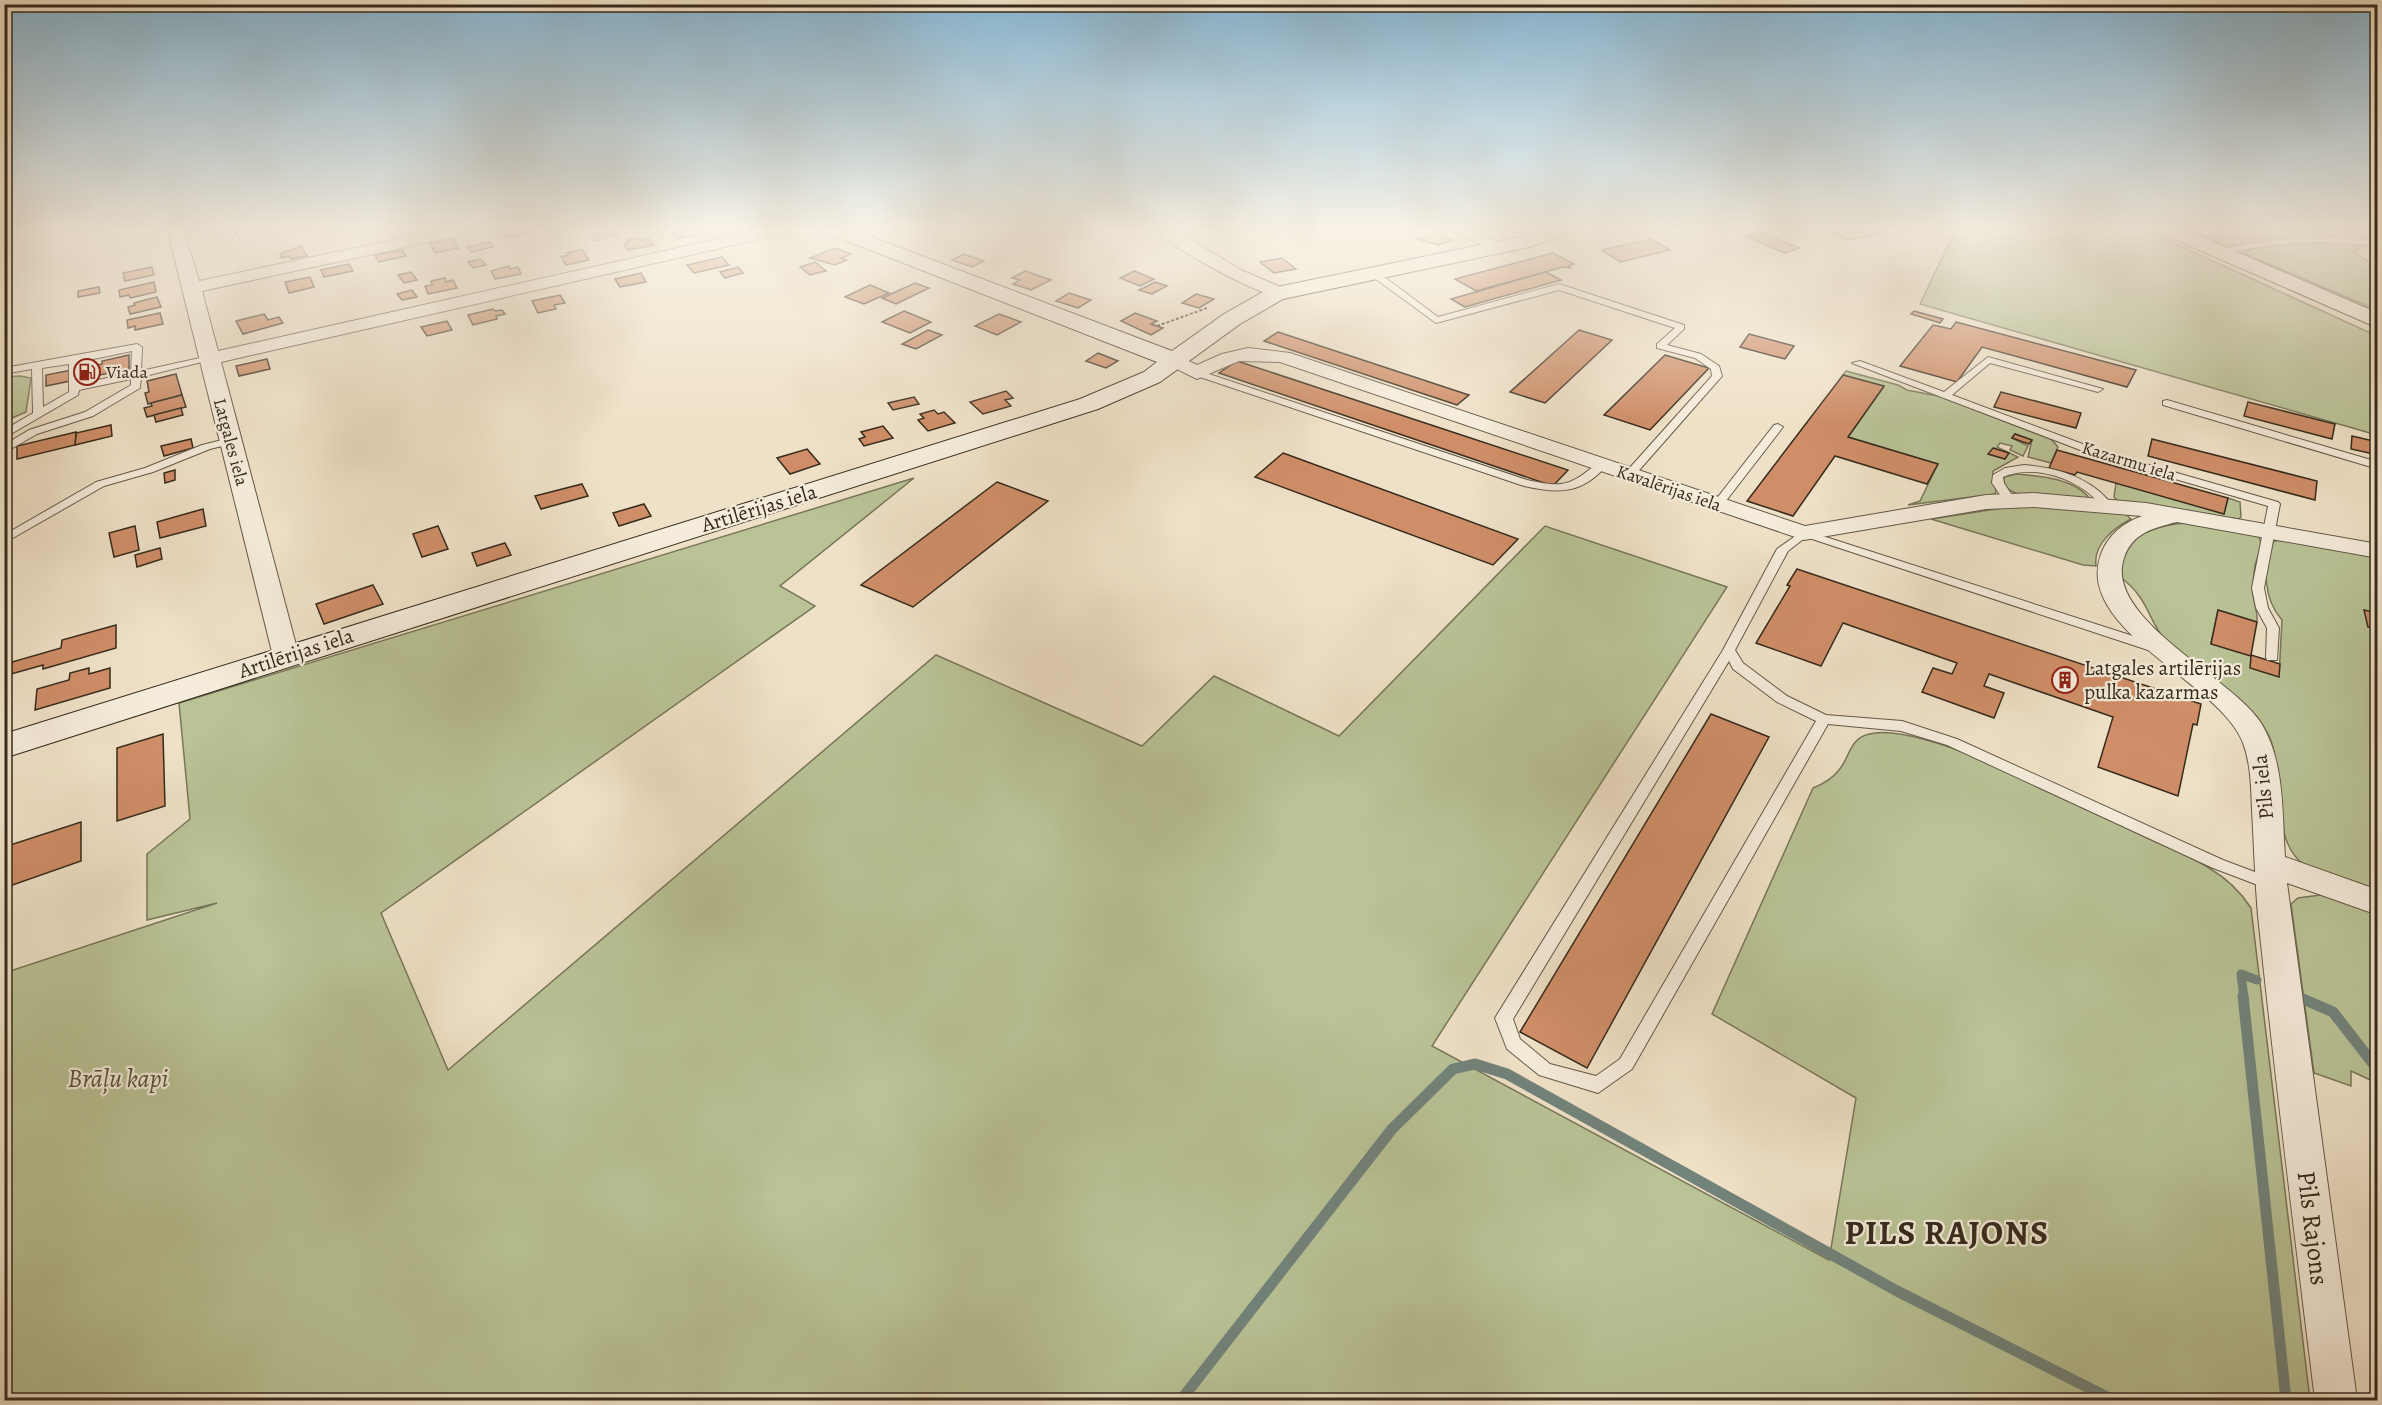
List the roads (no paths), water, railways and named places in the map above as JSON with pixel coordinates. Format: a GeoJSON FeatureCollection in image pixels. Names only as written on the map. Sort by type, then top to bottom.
{"type":"FeatureCollection","features":[{"type":"Feature","properties":{"kind":"street","name":"Latgales iela"},"geometry":{"type":"LineString","coordinates":[[192,294],[286,656]]}},
{"type":"Feature","properties":{"kind":"street"},"geometry":{"type":"LineString","coordinates":[[209,358],[495,294]]}},
{"type":"Feature","properties":{"kind":"street"},"geometry":{"type":"LineString","coordinates":[[998,294],[1186,367]]}},
{"type":"Feature","properties":{"kind":"street","name":"Artilērijas iela"},"geometry":{"type":"LineString","coordinates":[[4,746],[1089,404],[1186,367],[1232,319],[1278,294]]}},
{"type":"Feature","properties":{"kind":"street"},"geometry":{"type":"LineString","coordinates":[[2315,294],[2378,321]]}},
{"type":"Feature","properties":{"kind":"street","name":"Kavalērijas iela"},"geometry":{"type":"LineString","coordinates":[[1186,367],[1237,353],[1257,352],[1283,357],[1804,533],[1986,501],[2009,500],[2106,505],[2269,530]]}},
{"type":"Feature","properties":{"kind":"street","name":"Pils iela"},"geometry":{"type":"LineString","coordinates":[[2181,516],[2148,522],[2135,529],[2114,548],[2108,564],[2112,586],[2118,599],[2142,632],[2233,706],[2257,741],[2265,785],[2270,874],[2291,1055]]}},
{"type":"Feature","properties":{"kind":"street"},"geometry":{"type":"LineString","coordinates":[[2269,530],[2378,551]]}},
{"type":"Feature","properties":{"kind":"street"},"geometry":{"type":"LineString","coordinates":[[2270,874],[2378,903]]}},
{"type":"Feature","properties":{"kind":"street","name":"Pils Rajons"},"geometry":{"type":"LineString","coordinates":[[2291,1055],[2336,1401]]}},
{"type":"Feature","properties":{"kind":"lane"},"geometry":{"type":"LineString","coordinates":[[1401,294],[1436,320],[1535,294]]}},
{"type":"Feature","properties":{"kind":"lane"},"geometry":{"type":"LineString","coordinates":[[1579,294],[1681,327],[1660,346],[1698,356],[1716,368],[1717,376],[1630,474]]}},
{"type":"Feature","properties":{"kind":"lane"},"geometry":{"type":"LineString","coordinates":[[4,371],[137,347],[136,386],[89,414],[33,432],[4,450]]}},
{"type":"Feature","properties":{"kind":"lane"},"geometry":{"type":"LineString","coordinates":[[74,388],[209,358]]}},
{"type":"Feature","properties":{"kind":"lane"},"geometry":{"type":"LineString","coordinates":[[7,432],[74,393],[74,360]]}},
{"type":"Feature","properties":{"kind":"lane"},"geometry":{"type":"LineString","coordinates":[[1945,396],[1988,360],[2098,389]]}},
{"type":"Feature","properties":{"kind":"lane","name":"Kazarmu iela"},"geometry":{"type":"LineString","coordinates":[[1857,363],[2100,454],[2274,504],[2269,530]]}},
{"type":"Feature","properties":{"kind":"lane"},"geometry":{"type":"LineString","coordinates":[[37,366],[38,414]]}},
{"type":"Feature","properties":{"kind":"lane"},"geometry":{"type":"LineString","coordinates":[[1186,367],[1524,483],[1556,490],[1573,488],[1602,465]]}},
{"type":"Feature","properties":{"kind":"lane"},"geometry":{"type":"LineString","coordinates":[[2167,403],[2378,466]]}},
{"type":"Feature","properties":{"kind":"lane"},"geometry":{"type":"LineString","coordinates":[[1718,504],[1778,427]]}},
{"type":"Feature","properties":{"kind":"lane"},"geometry":{"type":"LineString","coordinates":[[7,432],[33,432]]}},
{"type":"Feature","properties":{"kind":"lane"},"geometry":{"type":"LineString","coordinates":[[4,540],[100,484],[149,470],[206,447],[230,441]]}},
{"type":"Feature","properties":{"kind":"lane"},"geometry":{"type":"LineString","coordinates":[[2009,500],[1998,483],[1998,475],[2003,471],[2024,469],[2081,482],[2100,494],[2106,505]]}},
{"type":"Feature","properties":{"kind":"lane"},"geometry":{"type":"LineString","coordinates":[[2269,530],[2258,588],[2262,608],[2273,628],[2272,657]]}},
{"type":"Feature","properties":{"kind":"lane"},"geometry":{"type":"LineString","coordinates":[[1824,719],[1626,1064],[1598,1086],[1545,1070],[1513,1044],[1504,1018],[1729,650],[1783,549],[1804,533],[2162,650]]}},
{"type":"Feature","properties":{"kind":"lane"},"geometry":{"type":"LineString","coordinates":[[1729,650],[1738,666],[1782,699],[1824,719],[1902,726],[1952,742],[2218,864],[2270,874]]}},
{"type":"Feature","properties":{"kind":"waterway"},"geometry":{"type":"LineString","coordinates":[[2244,998],[2241,974],[2257,980]]}},
{"type":"Feature","properties":{"kind":"waterway"},"geometry":{"type":"LineString","coordinates":[[2243,996],[2286,1400]]}},
{"type":"Feature","properties":{"kind":"waterway"},"geometry":{"type":"LineString","coordinates":[[2303,999],[2333,1012],[2378,1070]]}},
{"type":"Feature","properties":{"kind":"waterway"},"geometry":{"type":"LineString","coordinates":[[1181,1400],[1392,1129],[1453,1069],[1475,1064],[1507,1074],[1897,1291],[2113,1400]]}},
{"type":"Feature","properties":{"kind":"place","name":"Viada"},"geometry":{"type":"Point","coordinates":[87,372]}},
{"type":"Feature","properties":{"kind":"place","name":"Latgales artilērijas pulka kazarmas"},"geometry":{"type":"Point","coordinates":[2065,680]}},
{"type":"Feature","properties":{"kind":"district","name":"PILS RAJONS"},"geometry":{"type":"Point","coordinates":[1947,1232]}},
{"type":"Feature","properties":{"kind":"park label","name":"Brāļu kapi"},"geometry":{"type":"Point","coordinates":[118,1078]}}]}
